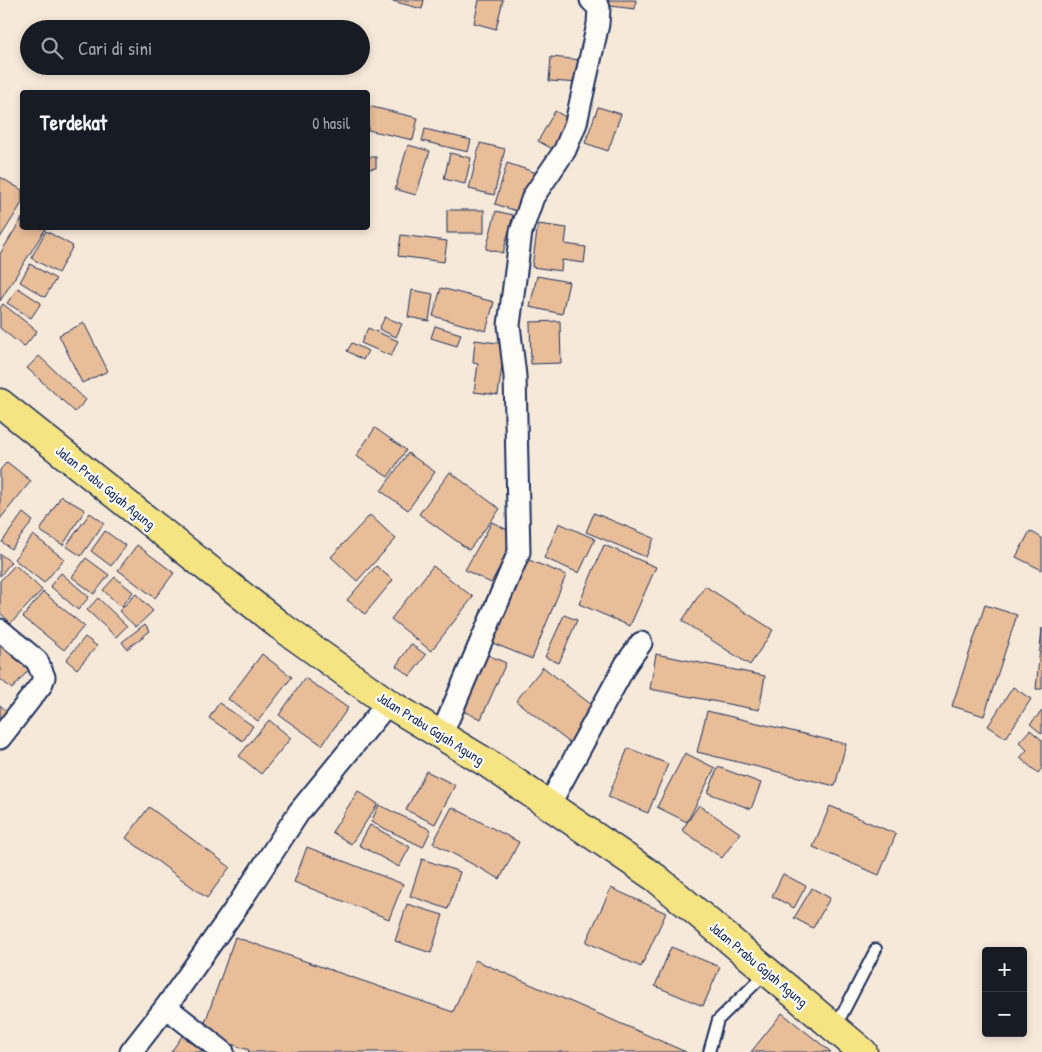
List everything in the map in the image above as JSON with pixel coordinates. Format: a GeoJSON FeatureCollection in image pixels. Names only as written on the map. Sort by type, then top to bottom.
{"type":"FeatureCollection","features":[{"type":"Feature","properties":{"kind":"highway","name":"Jalan Prabu Gajah Agung"},"geometry":{"type":"LineString","coordinates":[[2,409],[272,619],[388,702],[487,763],[656,878],[863,1052]]}},
{"type":"Feature","properties":{"kind":"street"},"geometry":{"type":"LineString","coordinates":[[441,736],[519,552],[515,376],[509,325],[514,279],[521,232],[533,197],[566,150],[576,123],[598,24],[599,8],[590,0]]}},
{"type":"Feature","properties":{"kind":"street"},"geometry":{"type":"LineString","coordinates":[[0,630],[37,660],[44,678],[0,738]]}},
{"type":"Feature","properties":{"kind":"street"},"geometry":{"type":"LineString","coordinates":[[549,805],[626,664],[641,643]]}},
{"type":"Feature","properties":{"kind":"street"},"geometry":{"type":"LineString","coordinates":[[131,1052],[166,1007],[238,905],[299,812],[388,702]]}},
{"type":"Feature","properties":{"kind":"street"},"geometry":{"type":"LineString","coordinates":[[166,1007],[223,1052]]}},
{"type":"Feature","properties":{"kind":"lane"},"geometry":{"type":"LineString","coordinates":[[835,1028],[876,949]]}},
{"type":"Feature","properties":{"kind":"lane"},"geometry":{"type":"LineString","coordinates":[[709,1052],[718,1020],[768,971]]}},
{"type":"Feature","properties":{"kind":"building"},"geometry":{"type":"Polygon","coordinates":[[[389,0],[424,0],[422,9],[389,0]]]}},
{"type":"Feature","properties":{"kind":"building"},"geometry":{"type":"Polygon","coordinates":[[[479,0],[503,0],[496,29],[474,23],[479,0]]]}},
{"type":"Feature","properties":{"kind":"building"},"geometry":{"type":"Polygon","coordinates":[[[602,0],[636,0],[635,9],[602,5],[602,0]]]}},
{"type":"Feature","properties":{"kind":"building"},"geometry":{"type":"Polygon","coordinates":[[[551,57],[582,60],[580,83],[549,81],[551,57]]]}},
{"type":"Feature","properties":{"kind":"building"},"geometry":{"type":"Polygon","coordinates":[[[370,106],[418,118],[413,140],[370,130],[370,106]]]}},
{"type":"Feature","properties":{"kind":"building"},"geometry":{"type":"Polygon","coordinates":[[[598,107],[621,114],[608,151],[585,143],[598,107]]]}},
{"type":"Feature","properties":{"kind":"building"},"geometry":{"type":"Polygon","coordinates":[[[555,111],[573,121],[556,151],[538,141],[555,111]]]}},
{"type":"Feature","properties":{"kind":"building"},"geometry":{"type":"Polygon","coordinates":[[[425,129],[471,140],[468,152],[422,141],[425,129]]]}},
{"type":"Feature","properties":{"kind":"building"},"geometry":{"type":"Polygon","coordinates":[[[480,143],[505,149],[494,195],[469,189],[480,143]]]}},
{"type":"Feature","properties":{"kind":"building"},"geometry":{"type":"Polygon","coordinates":[[[408,145],[430,151],[416,195],[395,189],[408,145]]]}},
{"type":"Feature","properties":{"kind":"building"},"geometry":{"type":"Polygon","coordinates":[[[450,153],[471,158],[465,184],[444,179],[450,153]]]}},
{"type":"Feature","properties":{"kind":"building"},"geometry":{"type":"Polygon","coordinates":[[[370,157],[376,157],[376,168],[370,169],[370,157]]]}},
{"type":"Feature","properties":{"kind":"building"},"geometry":{"type":"Polygon","coordinates":[[[507,163],[537,173],[523,213],[495,204],[507,163]]]}},
{"type":"Feature","properties":{"kind":"building"},"geometry":{"type":"Polygon","coordinates":[[[0,177],[20,189],[20,206],[0,238],[0,177]]]}},
{"type":"Feature","properties":{"kind":"building"},"geometry":{"type":"Polygon","coordinates":[[[447,210],[484,210],[484,233],[447,233],[447,210]]]}},
{"type":"Feature","properties":{"kind":"building"},"geometry":{"type":"Polygon","coordinates":[[[496,211],[513,215],[503,253],[486,249],[496,211]]]}},
{"type":"Feature","properties":{"kind":"building"},"geometry":{"type":"Polygon","coordinates":[[[20,221],[20,230],[45,230],[0,301],[0,254],[20,221]]]}},
{"type":"Feature","properties":{"kind":"building"},"geometry":{"type":"Polygon","coordinates":[[[538,224],[567,228],[565,244],[586,247],[584,263],[562,260],[561,271],[532,267],[538,224]]]}},
{"type":"Feature","properties":{"kind":"building"},"geometry":{"type":"Polygon","coordinates":[[[46,231],[73,246],[58,273],[31,258],[46,231]]]}},
{"type":"Feature","properties":{"kind":"building"},"geometry":{"type":"Polygon","coordinates":[[[401,235],[447,241],[444,262],[398,256],[401,235]]]}},
{"type":"Feature","properties":{"kind":"building"},"geometry":{"type":"Polygon","coordinates":[[[30,264],[56,279],[45,297],[20,282],[30,264]]]}},
{"type":"Feature","properties":{"kind":"building"},"geometry":{"type":"Polygon","coordinates":[[[537,276],[569,282],[562,314],[530,307],[537,276]]]}},
{"type":"Feature","properties":{"kind":"building"},"geometry":{"type":"Polygon","coordinates":[[[18,288],[41,303],[31,318],[7,303],[18,288]]]}},
{"type":"Feature","properties":{"kind":"building"},"geometry":{"type":"Polygon","coordinates":[[[441,288],[494,302],[486,331],[433,316],[441,288]]]}},
{"type":"Feature","properties":{"kind":"building"},"geometry":{"type":"Polygon","coordinates":[[[412,290],[433,294],[429,321],[408,317],[412,290]]]}},
{"type":"Feature","properties":{"kind":"building"},"geometry":{"type":"Polygon","coordinates":[[[3,304],[37,331],[24,347],[0,328],[0,308],[3,304]]]}},
{"type":"Feature","properties":{"kind":"building"},"geometry":{"type":"Polygon","coordinates":[[[385,317],[402,324],[396,337],[379,329],[385,317]]]}},
{"type":"Feature","properties":{"kind":"building"},"geometry":{"type":"Polygon","coordinates":[[[560,321],[561,363],[531,364],[530,322],[560,321]]]}},
{"type":"Feature","properties":{"kind":"building"},"geometry":{"type":"Polygon","coordinates":[[[84,323],[108,371],[82,383],[59,335],[84,323]]]}},
{"type":"Feature","properties":{"kind":"building"},"geometry":{"type":"Polygon","coordinates":[[[435,326],[461,334],[457,346],[431,338],[435,326]]]}},
{"type":"Feature","properties":{"kind":"building"},"geometry":{"type":"Polygon","coordinates":[[[368,328],[398,341],[391,356],[361,343],[368,328]]]}},
{"type":"Feature","properties":{"kind":"building"},"geometry":{"type":"Polygon","coordinates":[[[475,340],[505,344],[498,395],[474,392],[478,364],[473,363],[475,340]]]}},
{"type":"Feature","properties":{"kind":"building"},"geometry":{"type":"Polygon","coordinates":[[[352,343],[368,351],[363,360],[347,351],[352,343]]]}},
{"type":"Feature","properties":{"kind":"building"},"geometry":{"type":"Polygon","coordinates":[[[39,356],[86,400],[75,412],[27,368],[39,356]]]}},
{"type":"Feature","properties":{"kind":"building"},"geometry":{"type":"Polygon","coordinates":[[[375,428],[406,450],[388,477],[356,456],[375,428]]]}},
{"type":"Feature","properties":{"kind":"building"},"geometry":{"type":"Polygon","coordinates":[[[408,453],[435,472],[408,510],[381,491],[408,453]]]}},
{"type":"Feature","properties":{"kind":"building"},"geometry":{"type":"Polygon","coordinates":[[[7,462],[31,481],[0,519],[0,470],[7,462]]]}},
{"type":"Feature","properties":{"kind":"building"},"geometry":{"type":"Polygon","coordinates":[[[450,472],[500,509],[469,550],[419,514],[450,472]]]}},
{"type":"Feature","properties":{"kind":"building"},"geometry":{"type":"Polygon","coordinates":[[[61,496],[85,510],[63,545],[40,531],[61,496]]]}},
{"type":"Feature","properties":{"kind":"building"},"geometry":{"type":"Polygon","coordinates":[[[23,513],[33,521],[11,549],[2,542],[23,513]]]}},
{"type":"Feature","properties":{"kind":"building"},"geometry":{"type":"Polygon","coordinates":[[[90,513],[104,523],[81,556],[66,546],[90,513]]]}},
{"type":"Feature","properties":{"kind":"building"},"geometry":{"type":"Polygon","coordinates":[[[594,513],[654,538],[646,557],[586,532],[594,513]]]}},
{"type":"Feature","properties":{"kind":"building"},"geometry":{"type":"Polygon","coordinates":[[[370,515],[396,539],[357,581],[331,557],[370,515]]]}},
{"type":"Feature","properties":{"kind":"building"},"geometry":{"type":"Polygon","coordinates":[[[492,522],[517,535],[491,583],[465,570],[492,522]]]}},
{"type":"Feature","properties":{"kind":"building"},"geometry":{"type":"Polygon","coordinates":[[[559,523],[595,539],[579,573],[544,558],[559,523]]]}},
{"type":"Feature","properties":{"kind":"building"},"geometry":{"type":"Polygon","coordinates":[[[105,531],[126,546],[111,566],[91,551],[105,531]]]}},
{"type":"Feature","properties":{"kind":"building"},"geometry":{"type":"Polygon","coordinates":[[[1030,531],[1042,538],[1042,570],[1016,557],[1030,531]]]}},
{"type":"Feature","properties":{"kind":"building"},"geometry":{"type":"Polygon","coordinates":[[[33,535],[64,559],[44,583],[14,559],[33,535]]]}},
{"type":"Feature","properties":{"kind":"building"},"geometry":{"type":"Polygon","coordinates":[[[137,545],[174,573],[155,598],[118,570],[137,545]]]}},
{"type":"Feature","properties":{"kind":"building"},"geometry":{"type":"Polygon","coordinates":[[[604,545],[656,567],[630,626],[579,604],[604,545]]]}},
{"type":"Feature","properties":{"kind":"building"},"geometry":{"type":"Polygon","coordinates":[[[0,554],[11,562],[0,576],[0,554]]]}},
{"type":"Feature","properties":{"kind":"building"},"geometry":{"type":"Polygon","coordinates":[[[86,558],[109,575],[94,594],[72,577],[86,558]]]}},
{"type":"Feature","properties":{"kind":"building"},"geometry":{"type":"Polygon","coordinates":[[[524,558],[566,575],[532,659],[490,642],[524,558]]]}},
{"type":"Feature","properties":{"kind":"building"},"geometry":{"type":"Polygon","coordinates":[[[15,565],[42,590],[11,623],[0,613],[0,581],[15,565]]]}},
{"type":"Feature","properties":{"kind":"building"},"geometry":{"type":"Polygon","coordinates":[[[376,566],[393,580],[365,614],[347,600],[376,566]]]}},
{"type":"Feature","properties":{"kind":"building"},"geometry":{"type":"Polygon","coordinates":[[[433,566],[473,597],[431,651],[391,619],[433,566]]]}},
{"type":"Feature","properties":{"kind":"building"},"geometry":{"type":"Polygon","coordinates":[[[61,573],[89,597],[78,610],[50,586],[61,573]]]}},
{"type":"Feature","properties":{"kind":"building"},"geometry":{"type":"Polygon","coordinates":[[[115,577],[133,592],[121,607],[103,590],[115,577]]]}},
{"type":"Feature","properties":{"kind":"building"},"geometry":{"type":"Polygon","coordinates":[[[705,586],[773,630],[750,665],[682,621],[705,586]]]}},
{"type":"Feature","properties":{"kind":"building"},"geometry":{"type":"Polygon","coordinates":[[[43,592],[84,626],[64,650],[23,617],[43,592]]]}},
{"type":"Feature","properties":{"kind":"building"},"geometry":{"type":"Polygon","coordinates":[[[136,594],[153,611],[136,627],[119,611],[136,594]]]}},
{"type":"Feature","properties":{"kind":"building"},"geometry":{"type":"Polygon","coordinates":[[[98,598],[127,626],[116,637],[87,610],[98,598]]]}},
{"type":"Feature","properties":{"kind":"building"},"geometry":{"type":"Polygon","coordinates":[[[985,605],[1017,615],[984,716],[952,706],[985,605]]]}},
{"type":"Feature","properties":{"kind":"building"},"geometry":{"type":"Polygon","coordinates":[[[564,615],[577,620],[559,663],[545,657],[564,615]]]}},
{"type":"Feature","properties":{"kind":"building"},"geometry":{"type":"Polygon","coordinates":[[[145,624],[150,631],[127,649],[122,642],[145,624]]]}},
{"type":"Feature","properties":{"kind":"building"},"geometry":{"type":"Polygon","coordinates":[[[1042,628],[1042,689],[1036,689],[1042,628]]]}},
{"type":"Feature","properties":{"kind":"building"},"geometry":{"type":"Polygon","coordinates":[[[85,637],[97,646],[77,669],[66,660],[85,637]]]}},
{"type":"Feature","properties":{"kind":"building"},"geometry":{"type":"Polygon","coordinates":[[[0,644],[32,666],[12,689],[0,679],[0,644]]]}},
{"type":"Feature","properties":{"kind":"building"},"geometry":{"type":"Polygon","coordinates":[[[411,644],[426,655],[410,676],[396,666],[411,644]]]}},
{"type":"Feature","properties":{"kind":"building"},"geometry":{"type":"Polygon","coordinates":[[[262,654],[292,677],[258,721],[228,699],[262,654]]]}},
{"type":"Feature","properties":{"kind":"building"},"geometry":{"type":"Polygon","coordinates":[[[486,654],[506,663],[481,719],[460,710],[486,654]]]}},
{"type":"Feature","properties":{"kind":"building"},"geometry":{"type":"Polygon","coordinates":[[[656,654],[765,676],[759,710],[650,689],[656,654]]]}},
{"type":"Feature","properties":{"kind":"building"},"geometry":{"type":"Polygon","coordinates":[[[543,667],[597,709],[570,743],[516,701],[543,667]]]}},
{"type":"Feature","properties":{"kind":"building"},"geometry":{"type":"Polygon","coordinates":[[[305,678],[348,708],[322,745],[279,715],[305,678]]]}},
{"type":"Feature","properties":{"kind":"building"},"geometry":{"type":"Polygon","coordinates":[[[1013,687],[1031,699],[1006,738],[988,726],[1013,687]]]}},
{"type":"Feature","properties":{"kind":"building"},"geometry":{"type":"Polygon","coordinates":[[[219,703],[253,726],[243,741],[209,718],[219,703]]]}},
{"type":"Feature","properties":{"kind":"building"},"geometry":{"type":"Polygon","coordinates":[[[0,705],[13,717],[0,725],[0,705]]]}},
{"type":"Feature","properties":{"kind":"building"},"geometry":{"type":"Polygon","coordinates":[[[707,711],[846,744],[835,786],[697,752],[707,711]]]}},
{"type":"Feature","properties":{"kind":"building"},"geometry":{"type":"Polygon","coordinates":[[[1042,711],[1042,734],[1030,724],[1042,711]]]}},
{"type":"Feature","properties":{"kind":"building"},"geometry":{"type":"Polygon","coordinates":[[[269,720],[291,738],[261,774],[239,756],[269,720]]]}},
{"type":"Feature","properties":{"kind":"building"},"geometry":{"type":"Polygon","coordinates":[[[1030,730],[1042,740],[1042,768],[1038,773],[1020,758],[1027,750],[1019,742],[1030,730]]]}},
{"type":"Feature","properties":{"kind":"building"},"geometry":{"type":"Polygon","coordinates":[[[628,748],[668,764],[648,813],[608,797],[628,748]]]}},
{"type":"Feature","properties":{"kind":"building"},"geometry":{"type":"Polygon","coordinates":[[[685,753],[715,768],[687,822],[657,807],[685,753]]]}},
{"type":"Feature","properties":{"kind":"building"},"geometry":{"type":"Polygon","coordinates":[[[718,767],[761,783],[751,809],[708,793],[718,767]]]}},
{"type":"Feature","properties":{"kind":"building"},"geometry":{"type":"Polygon","coordinates":[[[426,771],[455,785],[435,824],[406,810],[426,771]]]}},
{"type":"Feature","properties":{"kind":"building"},"geometry":{"type":"Polygon","coordinates":[[[358,791],[378,804],[351,844],[332,832],[358,791]]]}},
{"type":"Feature","properties":{"kind":"building"},"geometry":{"type":"Polygon","coordinates":[[[379,805],[431,830],[423,847],[371,822],[379,805]]]}},
{"type":"Feature","properties":{"kind":"building"},"geometry":{"type":"Polygon","coordinates":[[[699,805],[740,833],[722,858],[682,830],[699,805]]]}},
{"type":"Feature","properties":{"kind":"building"},"geometry":{"type":"Polygon","coordinates":[[[830,806],[896,834],[879,875],[813,847],[830,806]]]}},
{"type":"Feature","properties":{"kind":"building"},"geometry":{"type":"Polygon","coordinates":[[[149,807],[230,867],[207,898],[126,838],[149,807]]]}},
{"type":"Feature","properties":{"kind":"building"},"geometry":{"type":"Polygon","coordinates":[[[452,807],[519,842],[500,879],[433,843],[452,807]]]}},
{"type":"Feature","properties":{"kind":"building"},"geometry":{"type":"Polygon","coordinates":[[[370,825],[410,847],[399,867],[359,845],[370,825]]]}},
{"type":"Feature","properties":{"kind":"building"},"geometry":{"type":"Polygon","coordinates":[[[307,847],[403,884],[389,919],[294,882],[307,847]]]}},
{"type":"Feature","properties":{"kind":"building"},"geometry":{"type":"Polygon","coordinates":[[[422,859],[460,872],[448,909],[410,896],[422,859]]]}},
{"type":"Feature","properties":{"kind":"building"},"geometry":{"type":"Polygon","coordinates":[[[783,874],[806,886],[794,908],[772,896],[783,874]]]}},
{"type":"Feature","properties":{"kind":"building"},"geometry":{"type":"Polygon","coordinates":[[[611,888],[666,913],[641,967],[586,942],[611,888]]]}},
{"type":"Feature","properties":{"kind":"building"},"geometry":{"type":"Polygon","coordinates":[[[812,888],[830,898],[813,928],[794,918],[812,888]]]}},
{"type":"Feature","properties":{"kind":"building"},"geometry":{"type":"Polygon","coordinates":[[[407,904],[443,915],[431,953],[395,941],[407,904]]]}},
{"type":"Feature","properties":{"kind":"building"},"geometry":{"type":"Polygon","coordinates":[[[235,937],[453,1012],[475,960],[686,1052],[248,1052],[249,1050],[201,1034],[235,937]]]}},
{"type":"Feature","properties":{"kind":"building"},"geometry":{"type":"Polygon","coordinates":[[[671,947],[720,967],[703,1006],[655,986],[671,947]]]}},
{"type":"Feature","properties":{"kind":"building"},"geometry":{"type":"Polygon","coordinates":[[[782,1013],[831,1052],[751,1052],[782,1013]]]}},
{"type":"Feature","properties":{"kind":"building"},"geometry":{"type":"Polygon","coordinates":[[[182,1036],[205,1052],[171,1052],[182,1036]]]}}]}
